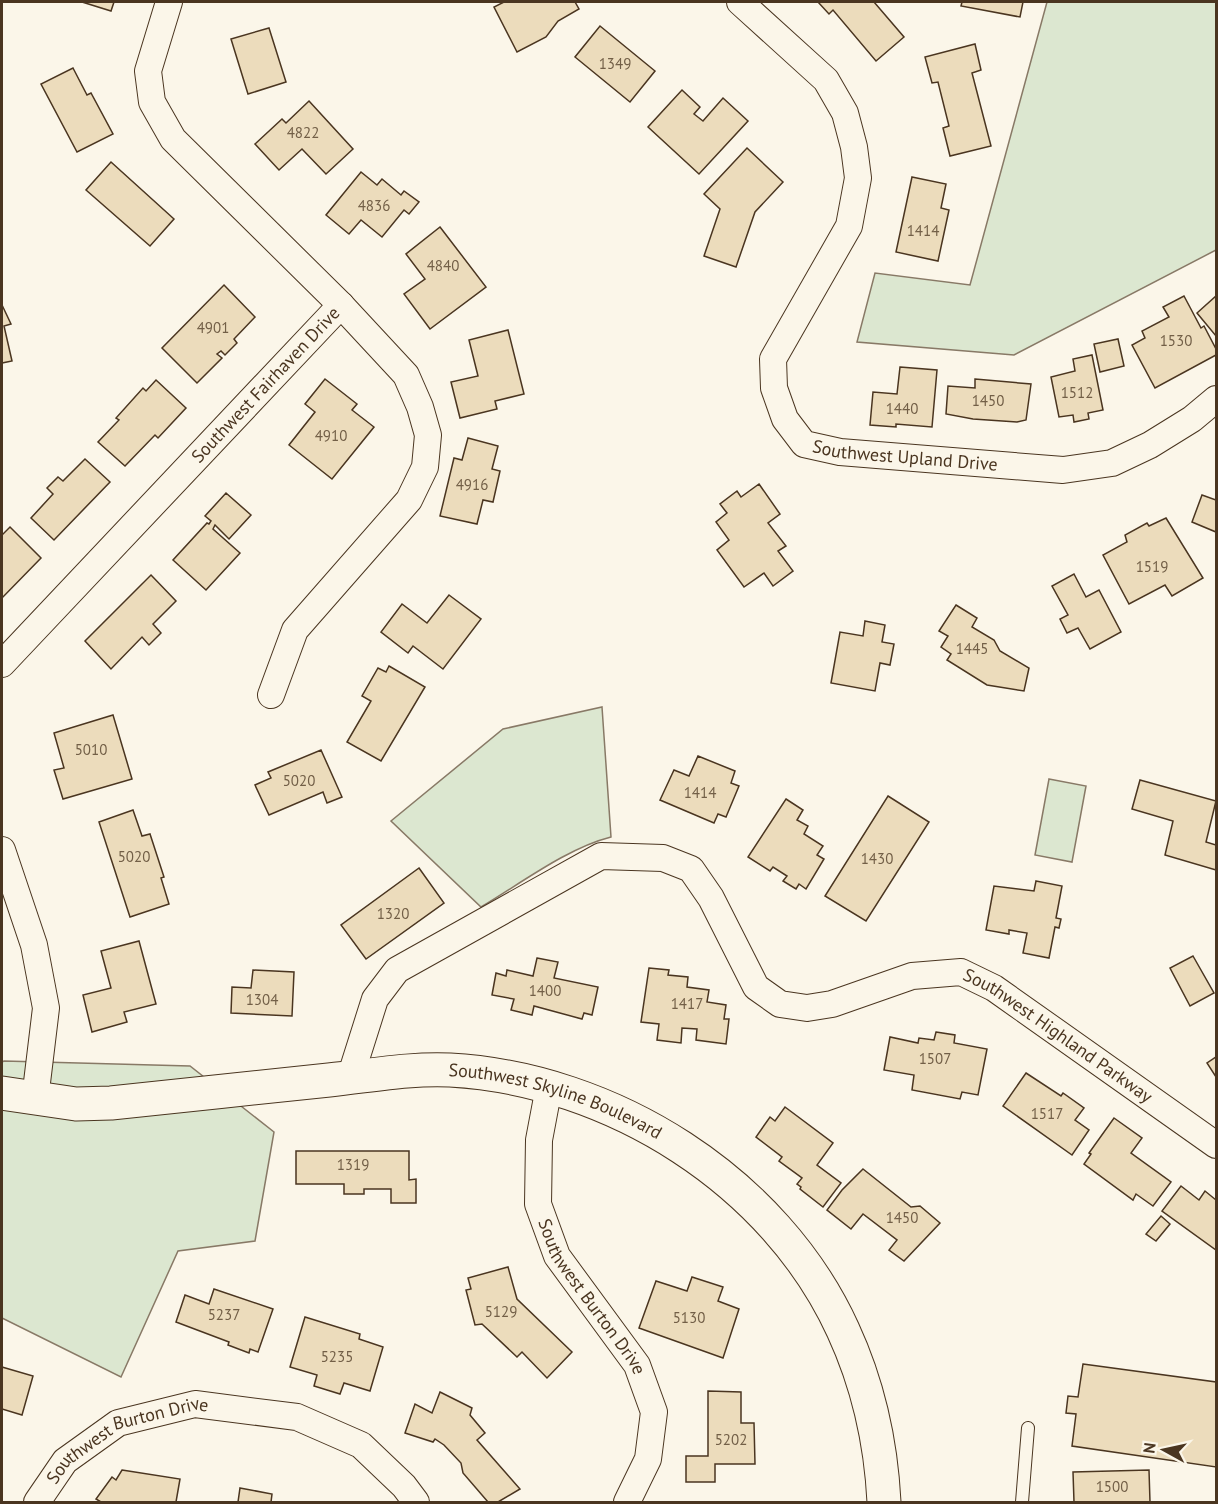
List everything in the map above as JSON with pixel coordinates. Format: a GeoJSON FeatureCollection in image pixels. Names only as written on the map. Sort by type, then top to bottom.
{"type":"FeatureCollection","features":[{"type":"Feature","properties":{"kind":"main road","name":"Southwest Skyline Boulevard"},"geometry":{"type":"LineString","coordinates":[[2,1093],[75,1104],[111,1103],[424,1069],[477,1072],[549,1087],[582,1096],[615,1111],[671,1141],[721,1174],[786,1240],[803,1262],[842,1328],[855,1358],[874,1419],[884,1503]]}},
{"type":"Feature","properties":{"kind":"street","name":"Southwest Fairhaven Drive"},"geometry":{"type":"LineString","coordinates":[[2,664],[340,305],[173,139],[152,102],[148,71],[169,2]]}},
{"type":"Feature","properties":{"kind":"street","name":"Southwest Upland Drive"},"geometry":{"type":"LineString","coordinates":[[740,2],[826,80],[846,113],[854,147],[858,178],[849,226],[774,359],[774,388],[785,418],[804,444],[840,452],[1063,470],[1112,464],[1192,419],[1216,399]]}},
{"type":"Feature","properties":{"kind":"street"},"geometry":{"type":"LineString","coordinates":[[271,695],[295,630],[409,500],[425,467],[428,435],[420,407],[406,375],[340,305]]}},
{"type":"Feature","properties":{"kind":"street"},"geometry":{"type":"LineString","coordinates":[[2,850],[34,945],[46,1008],[35,1099]]}},
{"type":"Feature","properties":{"kind":"street","name":"Southwest Highland Parkway"},"geometry":{"type":"LineString","coordinates":[[350,1078],[375,999],[397,970],[601,856],[663,858],[691,870],[711,898],[756,987],[780,1004],[807,1008],[824,1006],[912,976],[961,972],[994,988],[1216,1145]]}},
{"type":"Feature","properties":{"kind":"street","name":"Southwest Burton Drive"},"geometry":{"type":"LineString","coordinates":[[549,1087],[539,1140],[538,1204],[557,1256],[637,1365],[654,1412],[648,1459],[627,1503]]}},
{"type":"Feature","properties":{"kind":"street","name":"Southwest Burton Drive"},"geometry":{"type":"LineString","coordinates":[[38,1503],[65,1461],[118,1423],[195,1404],[297,1417],[361,1445],[404,1486],[416,1503]]}},
{"type":"Feature","properties":{"kind":"lane"},"geometry":{"type":"LineString","coordinates":[[1022,1503],[1028,1428]]}},
{"type":"Feature","properties":{"kind":"green space"},"geometry":{"type":"Polygon","coordinates":[[[1047,2],[1216,2],[1216,250],[1014,355],[857,342],[875,273],[970,285],[1047,2]]]}},
{"type":"Feature","properties":{"kind":"green space"},"geometry":{"type":"Polygon","coordinates":[[[602,707],[611,837],[594,842],[561,858],[481,907],[391,821],[503,729],[602,707]]]}},
{"type":"Feature","properties":{"kind":"green space"},"geometry":{"type":"Polygon","coordinates":[[[1049,779],[1086,786],[1072,862],[1035,855],[1049,779]]]}},
{"type":"Feature","properties":{"kind":"green space"},"geometry":{"type":"Polygon","coordinates":[[[2,1062],[190,1066],[274,1132],[255,1241],[178,1251],[121,1377],[2,1318],[2,1062]]]}},
{"type":"Feature","properties":{"kind":"building"},"geometry":{"type":"Polygon","coordinates":[[[82,2],[114,2],[111,11],[82,2]]]}},
{"type":"Feature","properties":{"kind":"building"},"geometry":{"type":"Polygon","coordinates":[[[504,2],[575,2],[579,9],[558,21],[546,37],[517,52],[494,7],[504,2]]]}},
{"type":"Feature","properties":{"kind":"building"},"geometry":{"type":"Polygon","coordinates":[[[818,2],[874,2],[904,37],[876,61],[833,10],[829,14],[818,2]]]}},
{"type":"Feature","properties":{"kind":"building"},"geometry":{"type":"Polygon","coordinates":[[[962,2],[1023,2],[1020,17],[961,6],[962,2]]]}},
{"type":"Feature","properties":{"kind":"building"},"geometry":{"type":"Polygon","coordinates":[[[600,26],[655,71],[630,102],[575,57],[600,26]]]}},
{"type":"Feature","properties":{"kind":"building"},"geometry":{"type":"Polygon","coordinates":[[[269,28],[286,82],[248,94],[231,39],[269,28]]]}},
{"type":"Feature","properties":{"kind":"building"},"geometry":{"type":"Polygon","coordinates":[[[975,44],[981,70],[972,73],[991,146],[950,156],[943,128],[949,126],[938,82],[932,83],[925,57],[975,44]]]}},
{"type":"Feature","properties":{"kind":"building"},"geometry":{"type":"Polygon","coordinates":[[[73,68],[87,95],[91,93],[113,134],[77,152],[41,84],[73,68]]]}},
{"type":"Feature","properties":{"kind":"building"},"geometry":{"type":"Polygon","coordinates":[[[682,90],[700,107],[694,114],[703,121],[723,98],[748,121],[699,174],[648,127],[682,90]]]}},
{"type":"Feature","properties":{"kind":"building"},"geometry":{"type":"Polygon","coordinates":[[[309,101],[353,149],[326,174],[302,149],[279,170],[255,144],[282,119],[286,123],[309,101]]]}},
{"type":"Feature","properties":{"kind":"building"},"geometry":{"type":"Polygon","coordinates":[[[747,148],[783,182],[755,212],[736,267],[704,256],[720,209],[704,194],[747,148]]]}},
{"type":"Feature","properties":{"kind":"building"},"geometry":{"type":"Polygon","coordinates":[[[111,162],[174,219],[150,246],[86,190],[111,162]]]}},
{"type":"Feature","properties":{"kind":"building"},"geometry":{"type":"Polygon","coordinates":[[[361,172],[377,185],[382,179],[401,195],[404,191],[419,202],[409,214],[404,210],[382,237],[361,220],[349,234],[326,215],[361,172]]]}},
{"type":"Feature","properties":{"kind":"building"},"geometry":{"type":"Polygon","coordinates":[[[912,177],[946,184],[941,208],[949,210],[938,261],[896,252],[912,177]]]}},
{"type":"Feature","properties":{"kind":"building"},"geometry":{"type":"Polygon","coordinates":[[[440,227],[486,287],[430,329],[404,294],[425,279],[406,254],[440,227]]]}},
{"type":"Feature","properties":{"kind":"building"},"geometry":{"type":"Polygon","coordinates":[[[224,285],[255,317],[234,339],[237,343],[225,355],[221,351],[217,354],[222,358],[197,383],[162,348],[224,285]]]}},
{"type":"Feature","properties":{"kind":"building"},"geometry":{"type":"Polygon","coordinates":[[[1184,296],[1201,328],[1204,326],[1216,349],[1216,355],[1155,388],[1132,345],[1145,338],[1142,331],[1169,317],[1163,307],[1184,296]]]}},
{"type":"Feature","properties":{"kind":"building"},"geometry":{"type":"Polygon","coordinates":[[[1216,296],[1216,336],[1197,313],[1216,296]]]}},
{"type":"Feature","properties":{"kind":"building"},"geometry":{"type":"Polygon","coordinates":[[[2,305],[11,324],[4,326],[12,361],[2,363],[2,305]]]}},
{"type":"Feature","properties":{"kind":"building"},"geometry":{"type":"Polygon","coordinates":[[[508,330],[524,394],[495,401],[497,409],[460,418],[451,382],[478,376],[469,340],[508,330]]]}},
{"type":"Feature","properties":{"kind":"building"},"geometry":{"type":"Polygon","coordinates":[[[1118,339],[1124,366],[1100,372],[1094,344],[1118,339]]]}},
{"type":"Feature","properties":{"kind":"building"},"geometry":{"type":"Polygon","coordinates":[[[1092,355],[1103,410],[1088,413],[1089,419],[1074,422],[1073,415],[1059,417],[1051,377],[1075,371],[1073,359],[1092,355]]]}},
{"type":"Feature","properties":{"kind":"building"},"geometry":{"type":"Polygon","coordinates":[[[900,367],[937,370],[932,427],[896,424],[896,427],[870,425],[873,392],[897,394],[900,367]]]}},
{"type":"Feature","properties":{"kind":"building"},"geometry":{"type":"Polygon","coordinates":[[[325,379],[357,404],[352,410],[374,427],[332,479],[289,445],[315,412],[305,404],[325,379]]]}},
{"type":"Feature","properties":{"kind":"building"},"geometry":{"type":"Polygon","coordinates":[[[975,379],[1031,384],[1026,420],[1017,422],[973,419],[946,414],[948,386],[975,388],[975,379]]]}},
{"type":"Feature","properties":{"kind":"building"},"geometry":{"type":"Polygon","coordinates":[[[156,380],[186,408],[158,438],[155,435],[125,466],[98,442],[119,420],[116,418],[143,388],[146,391],[156,380]]]}},
{"type":"Feature","properties":{"kind":"building"},"geometry":{"type":"Polygon","coordinates":[[[468,438],[498,446],[492,469],[500,471],[493,502],[483,500],[477,524],[440,516],[454,458],[462,460],[468,438]]]}},
{"type":"Feature","properties":{"kind":"building"},"geometry":{"type":"Polygon","coordinates":[[[85,459],[110,482],[54,540],[31,518],[53,494],[47,488],[58,477],[63,481],[85,459]]]}},
{"type":"Feature","properties":{"kind":"building"},"geometry":{"type":"Polygon","coordinates":[[[759,484],[780,514],[768,523],[786,546],[778,551],[793,571],[773,586],[764,573],[744,587],[717,550],[729,540],[716,522],[727,513],[720,504],[737,491],[741,497],[759,484]]]}},
{"type":"Feature","properties":{"kind":"building"},"geometry":{"type":"Polygon","coordinates":[[[226,493],[251,515],[229,539],[215,525],[213,529],[240,553],[206,590],[173,560],[207,523],[209,524],[211,521],[205,516],[226,493]]]}},
{"type":"Feature","properties":{"kind":"building"},"geometry":{"type":"Polygon","coordinates":[[[1202,495],[1216,500],[1216,532],[1192,522],[1202,495]]]}},
{"type":"Feature","properties":{"kind":"building"},"geometry":{"type":"Polygon","coordinates":[[[1166,518],[1203,578],[1172,596],[1165,585],[1129,604],[1103,555],[1127,542],[1125,535],[1147,523],[1149,526],[1166,518]]]}},
{"type":"Feature","properties":{"kind":"building"},"geometry":{"type":"Polygon","coordinates":[[[10,527],[41,558],[2,598],[2,535],[10,527]]]}},
{"type":"Feature","properties":{"kind":"building"},"geometry":{"type":"Polygon","coordinates":[[[1074,574],[1086,597],[1099,590],[1121,632],[1090,649],[1078,628],[1067,633],[1060,619],[1068,615],[1052,586],[1074,574]]]}},
{"type":"Feature","properties":{"kind":"building"},"geometry":{"type":"Polygon","coordinates":[[[151,575],[176,601],[153,624],[161,633],[149,645],[142,637],[111,669],[85,641],[151,575]]]}},
{"type":"Feature","properties":{"kind":"building"},"geometry":{"type":"Polygon","coordinates":[[[449,595],[481,619],[443,669],[413,646],[408,653],[381,632],[402,604],[427,623],[449,595]]]}},
{"type":"Feature","properties":{"kind":"building"},"geometry":{"type":"Polygon","coordinates":[[[956,605],[977,618],[972,627],[994,640],[1000,651],[1029,668],[1024,691],[987,685],[947,660],[951,654],[941,647],[948,636],[939,631],[956,605]]]}},
{"type":"Feature","properties":{"kind":"building"},"geometry":{"type":"Polygon","coordinates":[[[865,621],[885,625],[882,642],[894,644],[890,665],[880,663],[875,691],[831,683],[840,632],[863,636],[865,621]]]}},
{"type":"Feature","properties":{"kind":"building"},"geometry":{"type":"Polygon","coordinates":[[[389,666],[425,687],[381,761],[347,742],[371,701],[362,696],[378,668],[386,672],[389,666]]]}},
{"type":"Feature","properties":{"kind":"building"},"geometry":{"type":"Polygon","coordinates":[[[113,715],[132,779],[63,799],[54,770],[64,768],[54,733],[113,715]]]}},
{"type":"Feature","properties":{"kind":"building"},"geometry":{"type":"Polygon","coordinates":[[[321,750],[342,797],[327,803],[323,792],[269,815],[255,785],[271,778],[268,772],[321,750]]]}},
{"type":"Feature","properties":{"kind":"building"},"geometry":{"type":"Polygon","coordinates":[[[698,756],[735,771],[731,783],[739,786],[726,817],[718,814],[714,823],[660,800],[674,770],[689,776],[698,756]]]}},
{"type":"Feature","properties":{"kind":"building"},"geometry":{"type":"Polygon","coordinates":[[[1140,780],[1216,801],[1206,842],[1216,845],[1216,870],[1165,855],[1173,821],[1132,809],[1140,780]]]}},
{"type":"Feature","properties":{"kind":"building"},"geometry":{"type":"Polygon","coordinates":[[[888,796],[929,822],[866,921],[825,896],[888,796]]]}},
{"type":"Feature","properties":{"kind":"building"},"geometry":{"type":"Polygon","coordinates":[[[786,799],[803,810],[797,820],[808,826],[804,834],[823,846],[817,855],[824,859],[806,889],[799,884],[796,889],[783,881],[787,876],[773,867],[770,871],[748,857],[786,799]]]}},
{"type":"Feature","properties":{"kind":"building"},"geometry":{"type":"Polygon","coordinates":[[[133,810],[142,836],[150,834],[164,877],[161,878],[169,904],[130,917],[99,822],[133,810]]]}},
{"type":"Feature","properties":{"kind":"building"},"geometry":{"type":"Polygon","coordinates":[[[419,868],[444,903],[366,959],[341,925],[419,868]]]}},
{"type":"Feature","properties":{"kind":"building"},"geometry":{"type":"Polygon","coordinates":[[[1036,881],[1062,886],[1056,918],[1061,919],[1059,928],[1055,927],[1049,958],[1023,953],[1027,933],[1009,930],[1009,934],[986,930],[994,886],[1034,891],[1036,881]]]}},
{"type":"Feature","properties":{"kind":"building"},"geometry":{"type":"Polygon","coordinates":[[[139,941],[156,1004],[124,1012],[127,1022],[92,1032],[83,995],[111,988],[101,951],[139,941]]]}},
{"type":"Feature","properties":{"kind":"building"},"geometry":{"type":"Polygon","coordinates":[[[1193,956],[1214,993],[1190,1006],[1170,968],[1193,956]]]}},
{"type":"Feature","properties":{"kind":"building"},"geometry":{"type":"Polygon","coordinates":[[[537,958],[558,962],[554,978],[598,987],[592,1015],[584,1013],[582,1019],[534,1006],[532,1015],[511,1010],[514,999],[492,995],[496,973],[506,976],[507,970],[533,976],[537,958]]]}},
{"type":"Feature","properties":{"kind":"building"},"geometry":{"type":"Polygon","coordinates":[[[649,968],[669,970],[668,975],[688,977],[687,987],[709,990],[707,1002],[726,1005],[724,1019],[729,1019],[726,1044],[696,1040],[697,1029],[682,1028],[681,1043],[657,1040],[659,1024],[641,1022],[649,968]]]}},
{"type":"Feature","properties":{"kind":"building"},"geometry":{"type":"Polygon","coordinates":[[[253,970],[294,972],[292,1016],[231,1013],[232,987],[251,988],[253,970]]]}},
{"type":"Feature","properties":{"kind":"building"},"geometry":{"type":"Polygon","coordinates":[[[936,1032],[955,1035],[954,1043],[987,1049],[978,1095],[962,1092],[960,1099],[912,1090],[914,1075],[884,1070],[890,1037],[918,1043],[919,1038],[934,1040],[936,1032]]]}},
{"type":"Feature","properties":{"kind":"building"},"geometry":{"type":"Polygon","coordinates":[[[1216,1057],[1216,1077],[1207,1063],[1216,1057]]]}},
{"type":"Feature","properties":{"kind":"building"},"geometry":{"type":"Polygon","coordinates":[[[1026,1073],[1061,1096],[1063,1093],[1084,1108],[1075,1120],[1089,1130],[1072,1155],[1003,1106],[1026,1073]]]}},
{"type":"Feature","properties":{"kind":"building"},"geometry":{"type":"Polygon","coordinates":[[[785,1107],[833,1143],[817,1165],[841,1183],[823,1207],[800,1189],[801,1187],[797,1184],[802,1178],[779,1161],[782,1157],[756,1137],[770,1117],[775,1121],[785,1107]]]}},
{"type":"Feature","properties":{"kind":"building"},"geometry":{"type":"Polygon","coordinates":[[[1114,1118],[1142,1138],[1131,1153],[1171,1182],[1153,1206],[1136,1194],[1133,1200],[1084,1164],[1091,1154],[1089,1153],[1114,1118]]]}},
{"type":"Feature","properties":{"kind":"building"},"geometry":{"type":"Polygon","coordinates":[[[296,1151],[409,1151],[409,1180],[416,1179],[416,1203],[391,1203],[391,1189],[364,1189],[364,1194],[344,1194],[344,1184],[296,1184],[296,1151]]]}},
{"type":"Feature","properties":{"kind":"building"},"geometry":{"type":"Polygon","coordinates":[[[863,1169],[911,1207],[920,1206],[940,1223],[904,1261],[889,1250],[897,1240],[863,1214],[851,1229],[827,1210],[842,1190],[863,1169]]]}},
{"type":"Feature","properties":{"kind":"building"},"geometry":{"type":"Polygon","coordinates":[[[1181,1186],[1199,1200],[1205,1191],[1216,1200],[1216,1250],[1162,1211],[1181,1186]]]}},
{"type":"Feature","properties":{"kind":"building"},"geometry":{"type":"Polygon","coordinates":[[[1161,1216],[1170,1224],[1156,1241],[1146,1234],[1161,1216]]]}},
{"type":"Feature","properties":{"kind":"building"},"geometry":{"type":"Polygon","coordinates":[[[508,1267],[517,1299],[572,1352],[547,1378],[522,1352],[517,1357],[482,1324],[475,1325],[466,1290],[471,1289],[468,1278],[508,1267]]]}},
{"type":"Feature","properties":{"kind":"building"},"geometry":{"type":"Polygon","coordinates":[[[692,1277],[723,1287],[718,1301],[739,1309],[723,1358],[639,1328],[656,1281],[687,1291],[692,1277]]]}},
{"type":"Feature","properties":{"kind":"building"},"geometry":{"type":"Polygon","coordinates":[[[214,1289],[273,1309],[258,1352],[250,1349],[249,1353],[228,1345],[229,1342],[176,1322],[185,1295],[209,1304],[214,1289]]]}},
{"type":"Feature","properties":{"kind":"building"},"geometry":{"type":"Polygon","coordinates":[[[305,1317],[360,1334],[359,1339],[383,1347],[370,1391],[344,1383],[340,1394],[314,1386],[317,1375],[290,1367],[305,1317]]]}},
{"type":"Feature","properties":{"kind":"building"},"geometry":{"type":"Polygon","coordinates":[[[1083,1364],[1216,1382],[1216,1467],[1072,1446],[1076,1414],[1066,1413],[1068,1396],[1078,1397],[1083,1364]]]}},
{"type":"Feature","properties":{"kind":"building"},"geometry":{"type":"Polygon","coordinates":[[[2,1367],[33,1376],[22,1415],[2,1409],[2,1367]]]}},
{"type":"Feature","properties":{"kind":"building"},"geometry":{"type":"Polygon","coordinates":[[[708,1391],[741,1392],[741,1423],[754,1423],[755,1464],[715,1464],[715,1482],[686,1482],[686,1456],[708,1456],[708,1391]]]}},
{"type":"Feature","properties":{"kind":"building"},"geometry":{"type":"Polygon","coordinates":[[[440,1392],[472,1408],[470,1415],[485,1433],[477,1440],[520,1489],[498,1502],[488,1502],[463,1473],[461,1463],[444,1445],[435,1439],[433,1442],[405,1433],[415,1404],[432,1413],[440,1392]]]}},
{"type":"Feature","properties":{"kind":"building"},"geometry":{"type":"Polygon","coordinates":[[[122,1470],[180,1479],[176,1502],[101,1502],[96,1499],[112,1477],[116,1480],[122,1470]]]}},
{"type":"Feature","properties":{"kind":"building"},"geometry":{"type":"Polygon","coordinates":[[[1149,1470],[1150,1502],[1074,1502],[1073,1472],[1149,1470]]]}},
{"type":"Feature","properties":{"kind":"building"},"geometry":{"type":"Polygon","coordinates":[[[240,1488],[272,1494],[271,1502],[238,1502],[240,1488]]]}}]}
